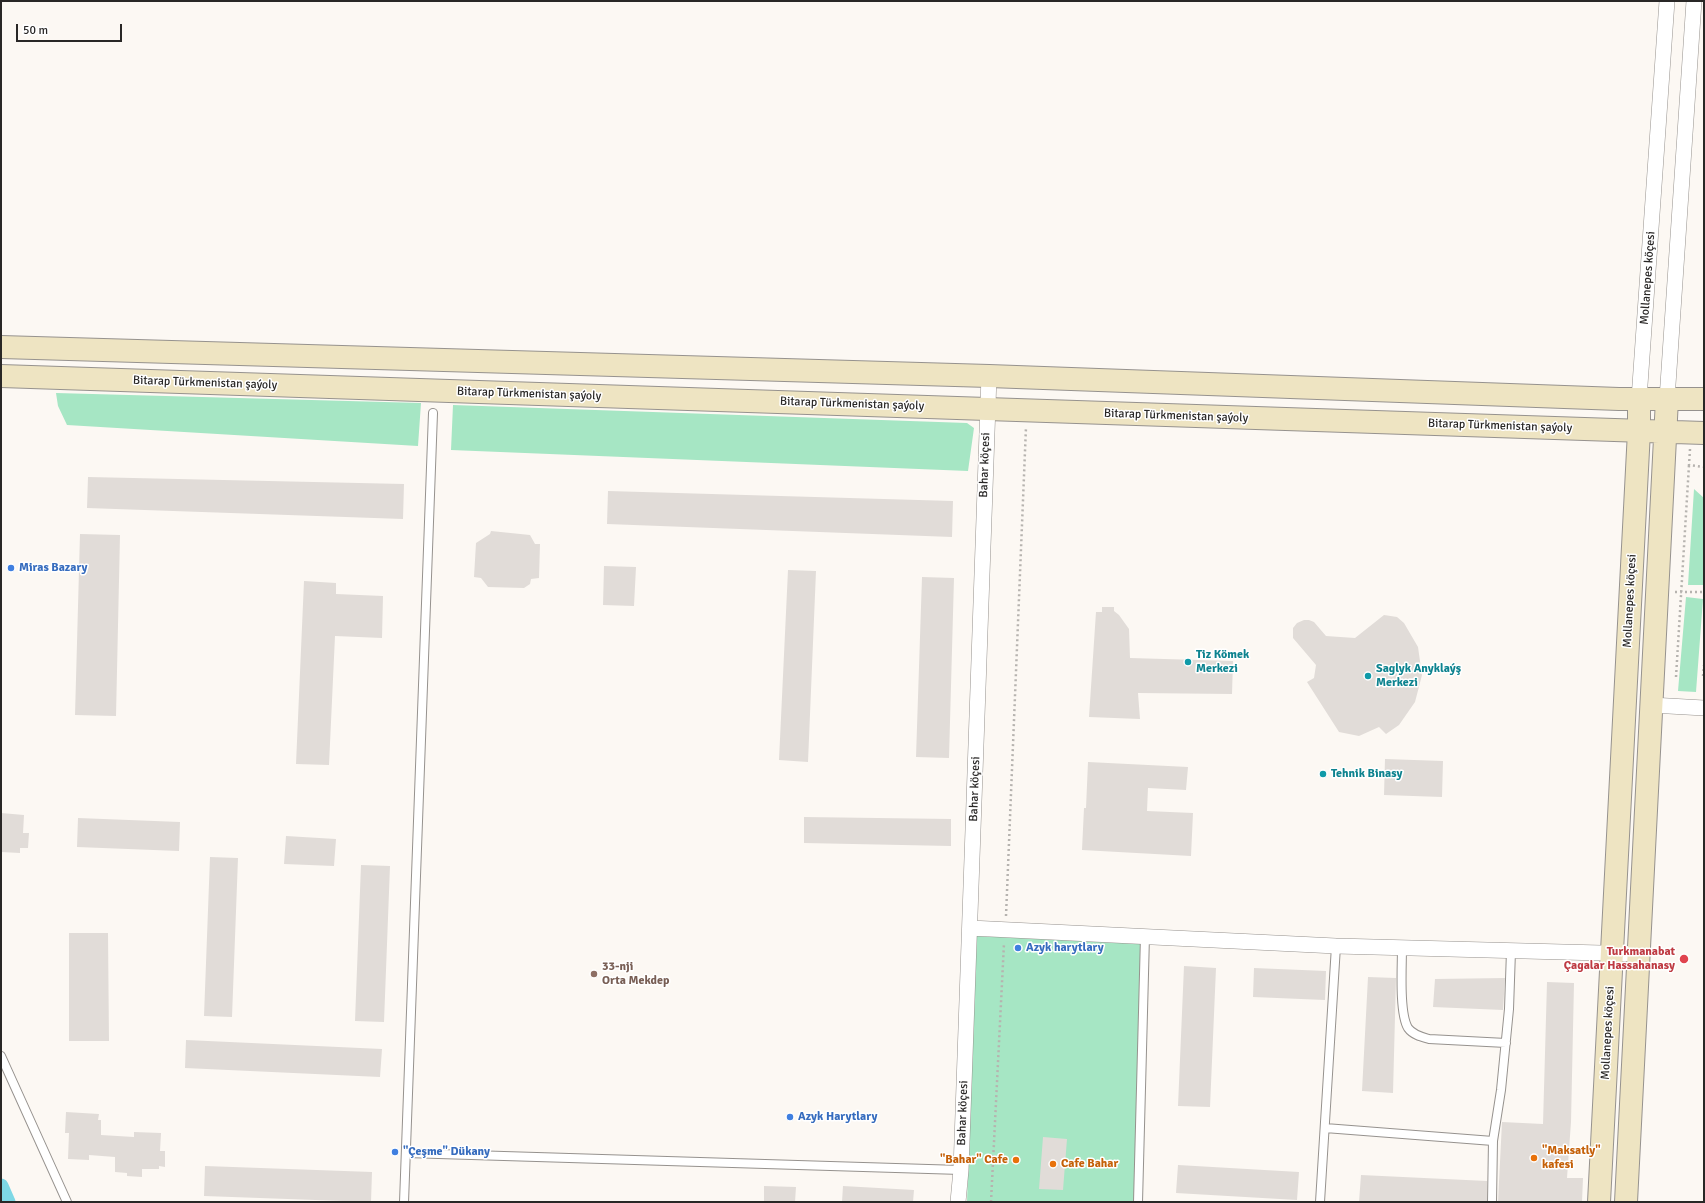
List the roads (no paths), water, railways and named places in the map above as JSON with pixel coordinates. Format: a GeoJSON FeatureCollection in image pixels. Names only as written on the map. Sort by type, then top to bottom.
{"type":"FeatureCollection","features":[{"type":"Feature","properties":{"kind":"main road"},"geometry":{"type":"LineString","coordinates":[[1,347],[989,376],[1639,399],[1698,399]]}},
{"type":"Feature","properties":{"kind":"main road","name":"Bitarap Türkmenistan şaýoly"},"geometry":{"type":"LineString","coordinates":[[1,376],[1704,433]]}},
{"type":"Feature","properties":{"kind":"main road","name":"Mollanepes köçesi"},"geometry":{"type":"LineString","coordinates":[[1599,1202],[1639,431],[1639,399]]}},
{"type":"Feature","properties":{"kind":"main road"},"geometry":{"type":"LineString","coordinates":[[1626,1202],[1667,399]]}},
{"type":"Feature","properties":{"kind":"street","name":"Mollanepes köçesi"},"geometry":{"type":"LineString","coordinates":[[1639,399],[1667,1]]}},
{"type":"Feature","properties":{"kind":"street"},"geometry":{"type":"LineString","coordinates":[[1667,399],[1694,1]]}},
{"type":"Feature","properties":{"kind":"street","name":"Bahar köçesi"},"geometry":{"type":"LineString","coordinates":[[958,1202],[961,1170],[989,376]]}},
{"type":"Feature","properties":{"kind":"street"},"geometry":{"type":"LineString","coordinates":[[1651,705],[1704,708]]}},
{"type":"Feature","properties":{"kind":"street"},"geometry":{"type":"LineString","coordinates":[[970,928],[1336,946],[1639,954]]}},
{"type":"Feature","properties":{"kind":"lane"},"geometry":{"type":"LineString","coordinates":[[404,1202],[433,413]]}},
{"type":"Feature","properties":{"kind":"lane"},"geometry":{"type":"LineString","coordinates":[[1138,1202],[1145,936]]}},
{"type":"Feature","properties":{"kind":"lane"},"geometry":{"type":"LineString","coordinates":[[1320,1202],[1336,946]]}},
{"type":"Feature","properties":{"kind":"lane"},"geometry":{"type":"LineString","coordinates":[[1402,948],[1402,1006],[1408,1028],[1417,1036],[1429,1039],[1506,1043]]}},
{"type":"Feature","properties":{"kind":"lane"},"geometry":{"type":"LineString","coordinates":[[1492,1202],[1493,1141],[1506,1043],[1509,1009],[1510,951]]}},
{"type":"Feature","properties":{"kind":"lane"},"geometry":{"type":"LineString","coordinates":[[1,1056],[67,1202]]}},
{"type":"Feature","properties":{"kind":"lane"},"geometry":{"type":"LineString","coordinates":[[1325,1128],[1493,1141]]}},
{"type":"Feature","properties":{"kind":"lane"},"geometry":{"type":"LineString","coordinates":[[406,1153],[961,1170]]}},
{"type":"Feature","properties":{"kind":"waterway"},"geometry":{"type":"LineString","coordinates":[[1,1186],[8,1202]]}},
{"type":"Feature","properties":{"kind":"place","name":"Miras Bazary"},"geometry":{"type":"Point","coordinates":[11,568]}},
{"type":"Feature","properties":{"kind":"place","name":"Tiz Kömek Merkezi"},"geometry":{"type":"Point","coordinates":[1188,662]}},
{"type":"Feature","properties":{"kind":"place","name":"Saglyk Anyklaýş Merkezi"},"geometry":{"type":"Point","coordinates":[1368,676]}},
{"type":"Feature","properties":{"kind":"place","name":"Tehnik Binasy"},"geometry":{"type":"Point","coordinates":[1323,774]}},
{"type":"Feature","properties":{"kind":"place","name":"Azyk harytlary"},"geometry":{"type":"Point","coordinates":[1018,948]}},
{"type":"Feature","properties":{"kind":"place","name":"Turkmanabat Çagalar Hassahanasy"},"geometry":{"type":"Point","coordinates":[1684,959]}},
{"type":"Feature","properties":{"kind":"place","name":"33-nji Orta Mekdep"},"geometry":{"type":"Point","coordinates":[594,974]}},
{"type":"Feature","properties":{"kind":"place","name":"Azyk Harytlary"},"geometry":{"type":"Point","coordinates":[790,1117]}},
{"type":"Feature","properties":{"kind":"place","name":"\"Çeşme\" Dükany"},"geometry":{"type":"Point","coordinates":[395,1152]}},
{"type":"Feature","properties":{"kind":"place","name":"\"Maksatly\" kafesi"},"geometry":{"type":"Point","coordinates":[1534,1158]}},
{"type":"Feature","properties":{"kind":"place","name":"\"Bahar\" Cafe"},"geometry":{"type":"Point","coordinates":[1016,1160]}},
{"type":"Feature","properties":{"kind":"place","name":"Cafe Bahar"},"geometry":{"type":"Point","coordinates":[1053,1164]}}]}
